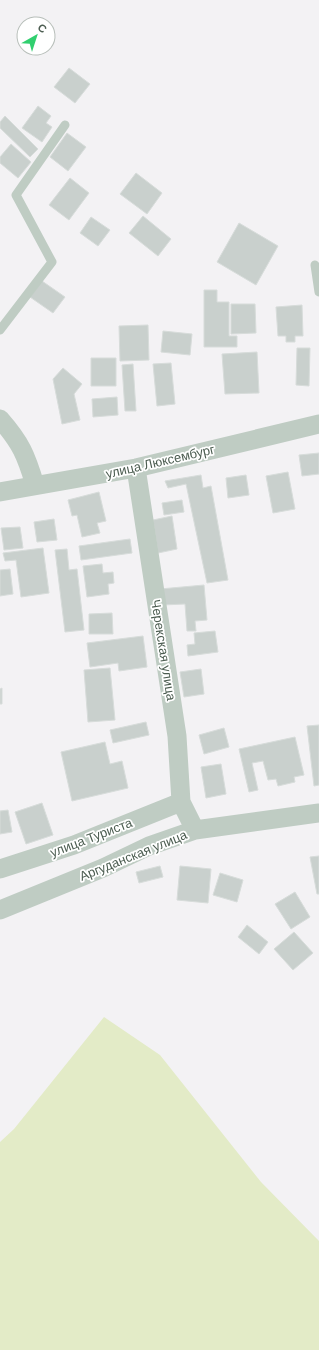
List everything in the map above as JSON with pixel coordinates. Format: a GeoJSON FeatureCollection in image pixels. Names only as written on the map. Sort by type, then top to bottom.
{"type":"FeatureCollection","features":[{"type":"Feature","properties":{"kind":"street"},"geometry":{"type":"LineString","coordinates":[[0,419],[17,438],[27,458],[35,485]]}},
{"type":"Feature","properties":{"kind":"street","name":"улица Люксембург"},"geometry":{"type":"LineString","coordinates":[[0,492],[136,468],[319,424]]}},
{"type":"Feature","properties":{"kind":"street","name":"Черекская улица"},"geometry":{"type":"LineString","coordinates":[[136,468],[178,736],[181,802],[195,830]]}},
{"type":"Feature","properties":{"kind":"street","name":"улица Туриста"},"geometry":{"type":"LineString","coordinates":[[0,870],[74,845],[181,802]]}},
{"type":"Feature","properties":{"kind":"street","name":"Аргуданская улица"},"geometry":{"type":"LineString","coordinates":[[0,910],[103,868],[149,846],[195,830],[319,812]]}},
{"type":"Feature","properties":{"kind":"lane"},"geometry":{"type":"LineString","coordinates":[[0,330],[52,262],[16,195],[65,125]]}},
{"type":"Feature","properties":{"kind":"lane"},"geometry":{"type":"LineString","coordinates":[[315,265],[319,292]]}},
{"type":"Feature","properties":{"kind":"green space"},"geometry":{"type":"Polygon","coordinates":[[[104,1017],[160,1055],[261,1182],[319,1241],[319,1350],[0,1350],[0,1142],[14,1129],[104,1017]]]}},
{"type":"Feature","properties":{"kind":"building"},"geometry":{"type":"Polygon","coordinates":[[[69,68],[90,84],[75,103],[54,87],[69,68]]]}},
{"type":"Feature","properties":{"kind":"building"},"geometry":{"type":"Polygon","coordinates":[[[38,106],[51,116],[46,123],[52,127],[42,142],[22,128],[38,106]]]}},
{"type":"Feature","properties":{"kind":"building"},"geometry":{"type":"Polygon","coordinates":[[[5,116],[38,149],[30,157],[0,128],[0,122],[5,116]]]}},
{"type":"Feature","properties":{"kind":"building"},"geometry":{"type":"Polygon","coordinates":[[[67,133],[86,147],[68,171],[50,157],[67,133]]]}},
{"type":"Feature","properties":{"kind":"building"},"geometry":{"type":"Polygon","coordinates":[[[11,144],[31,162],[18,178],[0,163],[0,157],[11,144]]]}},
{"type":"Feature","properties":{"kind":"building"},"geometry":{"type":"Polygon","coordinates":[[[136,173],[162,193],[147,214],[120,194],[136,173]]]}},
{"type":"Feature","properties":{"kind":"building"},"geometry":{"type":"Polygon","coordinates":[[[70,178],[89,193],[69,220],[49,205],[70,178]]]}},
{"type":"Feature","properties":{"kind":"building"},"geometry":{"type":"Polygon","coordinates":[[[143,216],[171,239],[158,256],[129,233],[143,216]]]}},
{"type":"Feature","properties":{"kind":"building"},"geometry":{"type":"Polygon","coordinates":[[[91,217],[110,230],[98,246],[80,233],[91,217]]]}},
{"type":"Feature","properties":{"kind":"building"},"geometry":{"type":"Polygon","coordinates":[[[239,223],[278,246],[256,285],[217,262],[239,223]]]}},
{"type":"Feature","properties":{"kind":"building"},"geometry":{"type":"Polygon","coordinates":[[[42,281],[65,297],[53,313],[30,297],[42,281]]]}},
{"type":"Feature","properties":{"kind":"building"},"geometry":{"type":"Polygon","coordinates":[[[204,290],[217,290],[217,302],[229,302],[229,336],[237,336],[237,347],[204,347],[204,290]]]}},
{"type":"Feature","properties":{"kind":"building"},"geometry":{"type":"Polygon","coordinates":[[[231,304],[255,304],[256,333],[231,334],[231,304]]]}},
{"type":"Feature","properties":{"kind":"building"},"geometry":{"type":"Polygon","coordinates":[[[302,305],[303,336],[295,336],[295,342],[286,342],[286,336],[278,336],[276,307],[302,305]]]}},
{"type":"Feature","properties":{"kind":"building"},"geometry":{"type":"Polygon","coordinates":[[[148,325],[149,360],[120,361],[119,326],[148,325]]]}},
{"type":"Feature","properties":{"kind":"building"},"geometry":{"type":"Polygon","coordinates":[[[163,331],[192,334],[190,355],[161,352],[163,331]]]}},
{"type":"Feature","properties":{"kind":"building"},"geometry":{"type":"Polygon","coordinates":[[[297,348],[310,348],[309,386],[296,385],[297,348]]]}},
{"type":"Feature","properties":{"kind":"building"},"geometry":{"type":"Polygon","coordinates":[[[257,352],[259,393],[225,394],[222,354],[257,352]]]}},
{"type":"Feature","properties":{"kind":"building"},"geometry":{"type":"Polygon","coordinates":[[[91,358],[116,358],[116,386],[91,386],[91,358]]]}},
{"type":"Feature","properties":{"kind":"building"},"geometry":{"type":"Polygon","coordinates":[[[171,363],[175,404],[157,406],[153,364],[171,363]]]}},
{"type":"Feature","properties":{"kind":"building"},"geometry":{"type":"Polygon","coordinates":[[[133,364],[136,411],[125,411],[122,365],[133,364]]]}},
{"type":"Feature","properties":{"kind":"building"},"geometry":{"type":"Polygon","coordinates":[[[63,368],[82,384],[74,394],[80,420],[62,424],[53,379],[63,368]]]}},
{"type":"Feature","properties":{"kind":"building"},"geometry":{"type":"Polygon","coordinates":[[[117,397],[118,415],[93,417],[92,399],[117,397]]]}},
{"type":"Feature","properties":{"kind":"building"},"geometry":{"type":"Polygon","coordinates":[[[319,453],[319,474],[302,476],[299,455],[319,453]]]}},
{"type":"Feature","properties":{"kind":"building"},"geometry":{"type":"Polygon","coordinates":[[[288,472],[295,509],[273,513],[266,476],[288,472]]]}},
{"type":"Feature","properties":{"kind":"building"},"geometry":{"type":"Polygon","coordinates":[[[201,475],[203,488],[211,486],[228,580],[207,583],[186,484],[168,488],[165,481],[201,475]]]}},
{"type":"Feature","properties":{"kind":"building"},"geometry":{"type":"Polygon","coordinates":[[[246,475],[249,495],[228,498],[226,478],[246,475]]]}},
{"type":"Feature","properties":{"kind":"building"},"geometry":{"type":"Polygon","coordinates":[[[99,492],[106,521],[97,523],[100,533],[82,537],[77,515],[72,516],[68,500],[99,492]]]}},
{"type":"Feature","properties":{"kind":"building"},"geometry":{"type":"Polygon","coordinates":[[[182,500],[184,512],[164,515],[162,503],[182,500]]]}},
{"type":"Feature","properties":{"kind":"building"},"geometry":{"type":"Polygon","coordinates":[[[172,516],[177,549],[158,553],[153,520],[172,516]]]}},
{"type":"Feature","properties":{"kind":"building"},"geometry":{"type":"Polygon","coordinates":[[[54,519],[57,540],[37,542],[34,522],[54,519]]]}},
{"type":"Feature","properties":{"kind":"building"},"geometry":{"type":"Polygon","coordinates":[[[20,527],[23,548],[4,550],[1,528],[20,527]]]}},
{"type":"Feature","properties":{"kind":"building"},"geometry":{"type":"Polygon","coordinates":[[[130,539],[132,553],[81,560],[79,546],[130,539]]]}},
{"type":"Feature","properties":{"kind":"building"},"geometry":{"type":"Polygon","coordinates":[[[43,548],[49,593],[21,597],[16,560],[5,561],[3,553],[43,548]]]}},
{"type":"Feature","properties":{"kind":"building"},"geometry":{"type":"Polygon","coordinates":[[[67,549],[69,570],[77,569],[84,630],[65,632],[55,550],[67,549]]]}},
{"type":"Feature","properties":{"kind":"building"},"geometry":{"type":"Polygon","coordinates":[[[102,564],[103,573],[113,572],[114,583],[108,584],[109,594],[87,597],[83,566],[102,564]]]}},
{"type":"Feature","properties":{"kind":"building"},"geometry":{"type":"Polygon","coordinates":[[[10,569],[13,594],[0,596],[0,570],[10,569]]]}},
{"type":"Feature","properties":{"kind":"building"},"geometry":{"type":"Polygon","coordinates":[[[204,585],[207,620],[195,621],[196,631],[187,631],[185,604],[162,605],[160,589],[204,585]]]}},
{"type":"Feature","properties":{"kind":"building"},"geometry":{"type":"Polygon","coordinates":[[[112,613],[113,634],[89,634],[89,614],[112,613]]]}},
{"type":"Feature","properties":{"kind":"building"},"geometry":{"type":"Polygon","coordinates":[[[215,631],[218,652],[188,656],[187,645],[195,644],[194,633],[215,631]]]}},
{"type":"Feature","properties":{"kind":"building"},"geometry":{"type":"Polygon","coordinates":[[[143,636],[147,667],[119,671],[118,663],[90,667],[87,643],[143,636]]]}},
{"type":"Feature","properties":{"kind":"building"},"geometry":{"type":"Polygon","coordinates":[[[110,668],[115,720],[88,722],[84,670],[110,668]]]}},
{"type":"Feature","properties":{"kind":"building"},"geometry":{"type":"Polygon","coordinates":[[[201,669],[204,694],[184,697],[180,672],[201,669]]]}},
{"type":"Feature","properties":{"kind":"building"},"geometry":{"type":"Polygon","coordinates":[[[2,688],[2,704],[0,704],[0,689],[2,688]]]}},
{"type":"Feature","properties":{"kind":"building"},"geometry":{"type":"Polygon","coordinates":[[[146,722],[149,735],[113,743],[110,730],[146,722]]]}},
{"type":"Feature","properties":{"kind":"building"},"geometry":{"type":"Polygon","coordinates":[[[319,725],[319,785],[314,786],[307,726],[319,725]]]}},
{"type":"Feature","properties":{"kind":"building"},"geometry":{"type":"Polygon","coordinates":[[[224,728],[229,747],[204,754],[199,735],[224,728]]]}},
{"type":"Feature","properties":{"kind":"building"},"geometry":{"type":"Polygon","coordinates":[[[295,737],[304,775],[294,777],[295,782],[278,786],[276,779],[268,780],[263,761],[252,763],[258,790],[249,792],[239,749],[295,737]]]}},
{"type":"Feature","properties":{"kind":"building"},"geometry":{"type":"Polygon","coordinates":[[[105,742],[110,764],[122,761],[128,788],[72,801],[61,752],[105,742]]]}},
{"type":"Feature","properties":{"kind":"building"},"geometry":{"type":"Polygon","coordinates":[[[221,764],[226,794],[206,798],[201,767],[221,764]]]}},
{"type":"Feature","properties":{"kind":"building"},"geometry":{"type":"Polygon","coordinates":[[[42,803],[53,835],[26,844],[15,812],[42,803]]]}},
{"type":"Feature","properties":{"kind":"building"},"geometry":{"type":"Polygon","coordinates":[[[8,810],[12,832],[0,834],[0,811],[8,810]]]}},
{"type":"Feature","properties":{"kind":"building"},"geometry":{"type":"Polygon","coordinates":[[[319,856],[319,894],[317,894],[310,857],[319,856]]]}},
{"type":"Feature","properties":{"kind":"building"},"geometry":{"type":"Polygon","coordinates":[[[160,866],[163,877],[139,883],[136,872],[160,866]]]}},
{"type":"Feature","properties":{"kind":"building"},"geometry":{"type":"Polygon","coordinates":[[[180,866],[211,869],[208,903],[177,900],[180,866]]]}},
{"type":"Feature","properties":{"kind":"building"},"geometry":{"type":"Polygon","coordinates":[[[220,873],[243,880],[237,902],[213,895],[220,873]]]}},
{"type":"Feature","properties":{"kind":"building"},"geometry":{"type":"Polygon","coordinates":[[[295,892],[310,917],[291,929],[275,904],[295,892]]]}},
{"type":"Feature","properties":{"kind":"building"},"geometry":{"type":"Polygon","coordinates":[[[247,925],[268,942],[259,954],[238,937],[247,925]]]}},
{"type":"Feature","properties":{"kind":"building"},"geometry":{"type":"Polygon","coordinates":[[[294,932],[313,953],[293,970],[274,949],[294,932]]]}}]}
